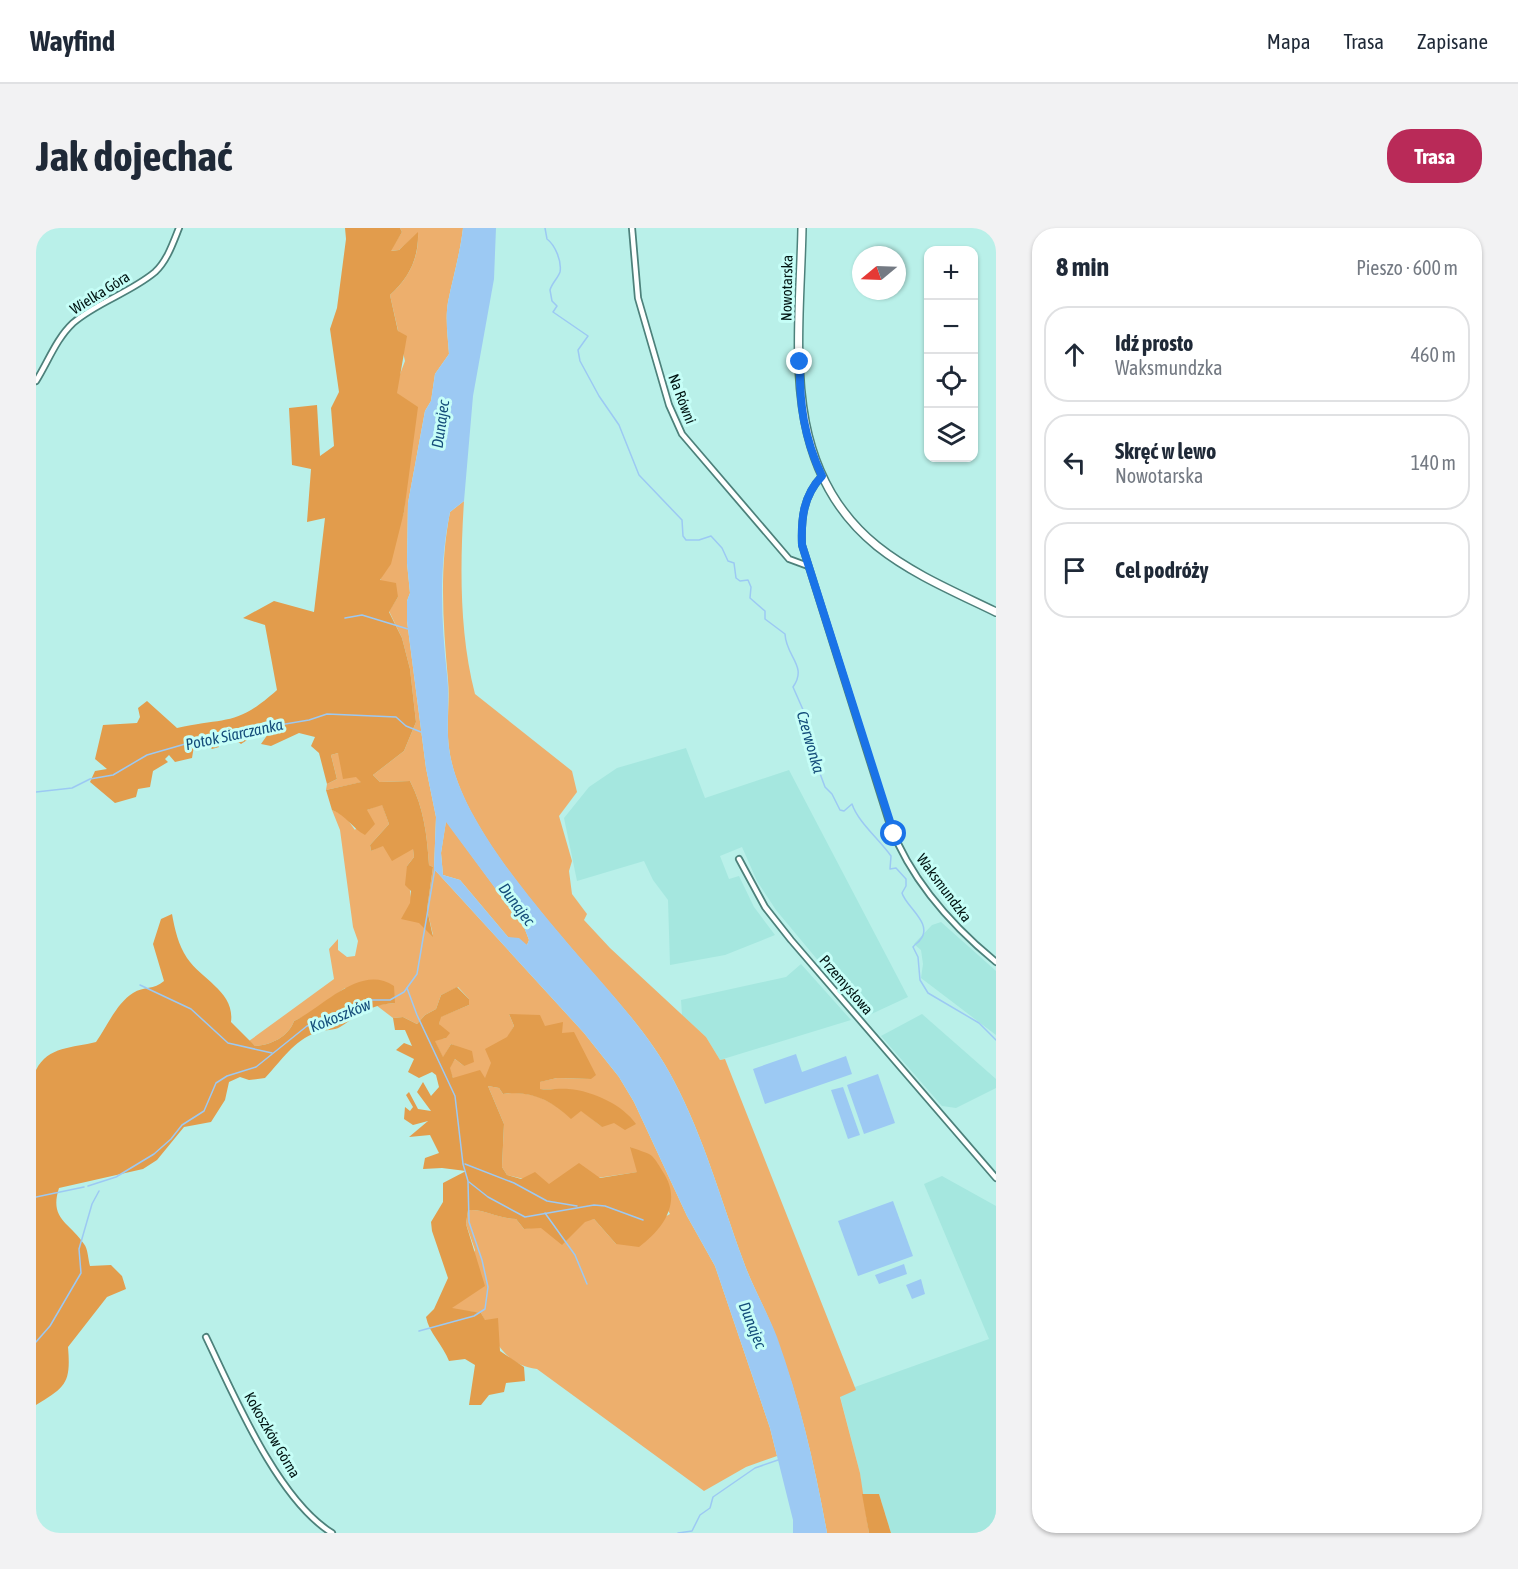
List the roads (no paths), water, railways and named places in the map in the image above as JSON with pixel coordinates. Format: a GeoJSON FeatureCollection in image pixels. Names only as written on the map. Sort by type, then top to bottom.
{"type":"FeatureCollection","features":[{"type":"Feature","properties":{"kind":"street","name":"Wielka Góra"},"geometry":{"type":"LineString","coordinates":[[36,381],[55,346],[72,324],[104,301],[156,271],[167,256],[178,228]]}},
{"type":"Feature","properties":{"kind":"street","name":"Na Równi"},"geometry":{"type":"LineString","coordinates":[[632,228],[638,298],[669,405],[682,434],[789,559],[808,566]]}},
{"type":"Feature","properties":{"kind":"street","name":"Nowotarska"},"geometry":{"type":"LineString","coordinates":[[802,228],[800,397],[806,436],[822,476],[833,496],[854,524],[878,547],[902,564],[996,612]]}},
{"type":"Feature","properties":{"kind":"street","name":"Waksmundzka"},"geometry":{"type":"LineString","coordinates":[[822,476],[805,500],[801,525],[808,566],[898,843],[916,874],[947,918],[996,962]]}},
{"type":"Feature","properties":{"kind":"street","name":"Przemysłowa"},"geometry":{"type":"LineString","coordinates":[[738,859],[765,907],[791,940],[996,1178]]}},
{"type":"Feature","properties":{"kind":"street","name":"Kokoszków Górna"},"geometry":{"type":"LineString","coordinates":[[206,1337],[268,1458],[310,1515],[333,1533]]}},
{"type":"Feature","properties":{"kind":"water","name":"Dunajec"},"geometry":{"type":"Polygon","coordinates":[[[463,228],[496,228],[494,279],[473,396],[464,501],[450,512],[444,552],[442,613],[448,683],[448,739],[454,772],[464,797],[492,847],[544,915],[636,1023],[663,1061],[685,1103],[747,1270],[773,1327],[793,1385],[827,1533],[793,1533],[793,1520],[770,1428],[715,1266],[687,1216],[634,1102],[619,1077],[584,1033],[434,869],[436,817],[426,768],[407,621],[407,601],[410,593],[407,563],[408,503],[425,411],[431,401],[435,374],[449,354],[447,308],[463,228]],[[446,822],[441,853],[443,875],[460,880],[508,937],[519,938],[527,945],[529,940],[524,927],[446,822]]]}},
{"type":"Feature","properties":{"kind":"water"},"geometry":{"type":"Polygon","coordinates":[[[796,1054],[802,1072],[846,1056],[852,1074],[765,1104],[753,1069],[796,1054]]]}},
{"type":"Feature","properties":{"kind":"water"},"geometry":{"type":"Polygon","coordinates":[[[878,1074],[895,1123],[864,1134],[847,1085],[878,1074]]]}},
{"type":"Feature","properties":{"kind":"water"},"geometry":{"type":"Polygon","coordinates":[[[843,1087],[860,1135],[848,1139],[831,1090],[843,1087]]]}},
{"type":"Feature","properties":{"kind":"water"},"geometry":{"type":"Polygon","coordinates":[[[893,1201],[913,1256],[858,1276],[838,1221],[893,1201]]]}},
{"type":"Feature","properties":{"kind":"water"},"geometry":{"type":"Polygon","coordinates":[[[904,1264],[907,1274],[879,1284],[875,1275],[904,1264]]]}},
{"type":"Feature","properties":{"kind":"water"},"geometry":{"type":"Polygon","coordinates":[[[921,1279],[925,1294],[912,1299],[906,1285],[921,1279]]]}},
{"type":"Feature","properties":{"kind":"waterway","name":"Czerwonka"},"geometry":{"type":"LineString","coordinates":[[545,228],[547,239],[555,249],[560,263],[560,272],[550,290],[552,301],[557,306],[553,312],[588,336],[578,350],[580,361],[599,396],[619,425],[639,475],[682,520],[683,536],[686,540],[699,540],[711,536],[722,548],[728,561],[734,563],[736,578],[740,581],[748,580],[751,587],[750,598],[765,611],[765,619],[785,634],[798,673],[793,687],[808,721],[805,733],[825,787],[832,794],[840,810],[844,811],[852,804],[864,824],[891,856],[890,869],[896,868],[906,879],[906,886],[902,893],[924,928],[919,941],[913,947],[918,957],[920,980],[928,993],[979,1023],[996,1040]]}},
{"type":"Feature","properties":{"kind":"waterway"},"geometry":{"type":"LineString","coordinates":[[345,618],[362,615],[408,629]]}},
{"type":"Feature","properties":{"kind":"waterway","name":"Potok Siarczanka"},"geometry":{"type":"LineString","coordinates":[[36,792],[72,788],[90,779],[113,775],[147,755],[213,736],[309,720],[327,714],[396,717],[406,726],[421,732]]}},
{"type":"Feature","properties":{"kind":"waterway","name":"Kokoszków"},"geometry":{"type":"LineString","coordinates":[[88,1186],[116,1177],[154,1154],[171,1139],[182,1125],[204,1111],[216,1083],[227,1076],[256,1067],[307,1026],[368,1000],[390,1000],[404,992],[417,974],[435,868]]}},
{"type":"Feature","properties":{"kind":"waterway"},"geometry":{"type":"LineString","coordinates":[[140,985],[191,1009],[228,1043],[272,1053]]}},
{"type":"Feature","properties":{"kind":"waterway"},"geometry":{"type":"LineString","coordinates":[[407,988],[417,1015],[455,1096],[463,1164],[468,1181],[469,1222],[482,1260],[488,1287],[485,1309],[474,1316],[419,1331]]}},
{"type":"Feature","properties":{"kind":"waterway"},"geometry":{"type":"LineString","coordinates":[[465,1164],[514,1183],[547,1201],[577,1206]]}},
{"type":"Feature","properties":{"kind":"waterway"},"geometry":{"type":"LineString","coordinates":[[469,1182],[488,1197],[525,1217],[594,1205],[605,1206],[643,1220]]}},
{"type":"Feature","properties":{"kind":"waterway","name":"Kokoszków"},"geometry":{"type":"LineString","coordinates":[[36,1197],[84,1187]]}},
{"type":"Feature","properties":{"kind":"waterway"},"geometry":{"type":"LineString","coordinates":[[36,1342],[50,1326],[81,1273],[79,1249],[92,1204],[99,1191]]}},
{"type":"Feature","properties":{"kind":"waterway"},"geometry":{"type":"LineString","coordinates":[[545,1213],[575,1255],[587,1284]]}},
{"type":"Feature","properties":{"kind":"waterway"},"geometry":{"type":"LineString","coordinates":[[678,1533],[692,1531],[700,1515],[710,1508],[713,1497],[755,1468],[778,1460]]}}]}
